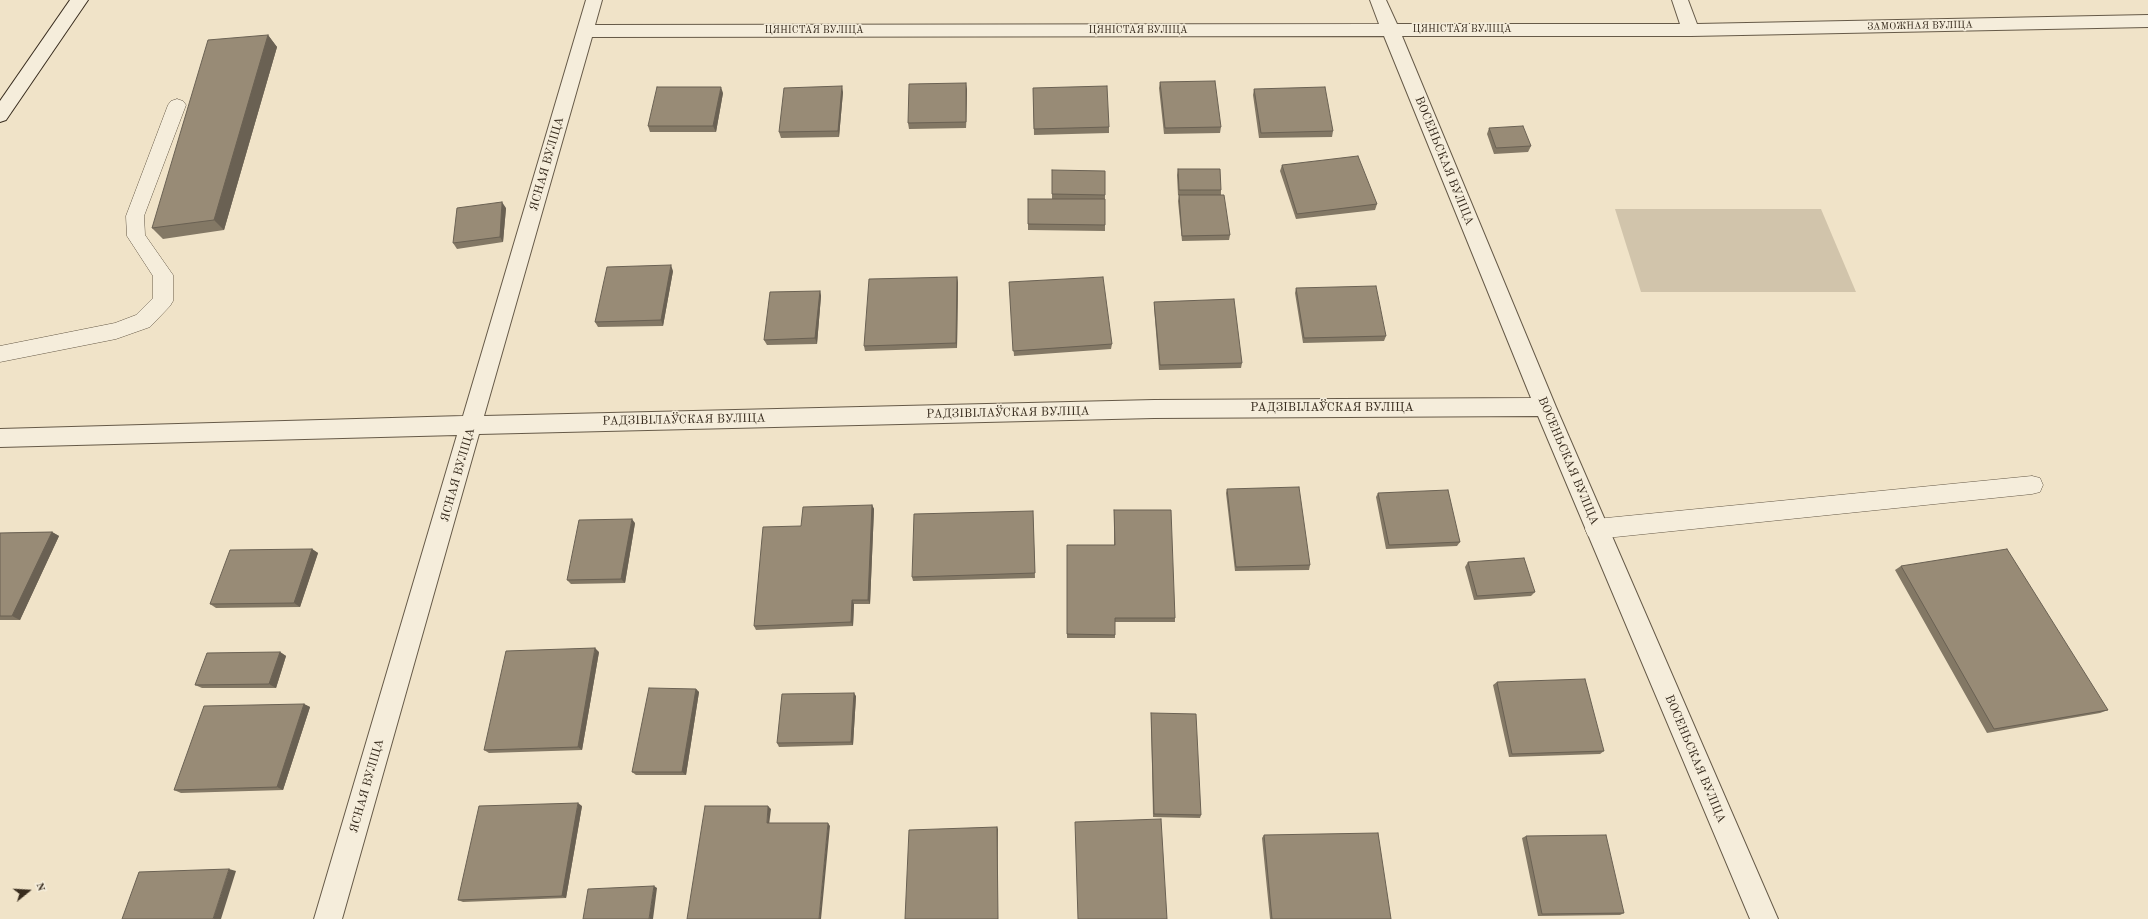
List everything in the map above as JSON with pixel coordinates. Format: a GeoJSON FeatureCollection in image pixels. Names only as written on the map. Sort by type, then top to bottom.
{"type":"FeatureCollection","features":[{"type":"Feature","properties":{"kind":"street"},"geometry":{"type":"LineString","coordinates":[[0,115],[79,0]]}},
{"type":"Feature","properties":{"kind":"street","name":"ЯСНАЯ ВУЛІЦА"},"geometry":{"type":"LineString","coordinates":[[328,919],[594,0]]}},
{"type":"Feature","properties":{"kind":"street","name":"ВОСЕНЬСКАЯ ВУЛІЦА"},"geometry":{"type":"LineString","coordinates":[[1378,0],[1596,529],[1764,919]]}},
{"type":"Feature","properties":{"kind":"street"},"geometry":{"type":"LineString","coordinates":[[1680,0],[1691,30]]}},
{"type":"Feature","properties":{"kind":"street","name":"ЗАМОЖНАЯ ВУЛІЦА"},"geometry":{"type":"LineString","coordinates":[[1691,30],[2148,21]]}},
{"type":"Feature","properties":{"kind":"street","name":"ЦЯНІСТАЯ ВУЛІЦА"},"geometry":{"type":"LineString","coordinates":[[586,31],[1390,29],[1691,30]]}},
{"type":"Feature","properties":{"kind":"street","name":"РАДЗІВІЛАЎСКАЯ ВУЛІЦА"},"geometry":{"type":"LineString","coordinates":[[0,438],[472,424],[1154,409],[1545,407]]}},
{"type":"Feature","properties":{"kind":"lane"},"geometry":{"type":"LineString","coordinates":[[0,354],[116,331],[143,321],[163,302],[163,275],[136,236],[135,216],[178,105]]}},
{"type":"Feature","properties":{"kind":"lane"},"geometry":{"type":"LineString","coordinates":[[1596,529],[2032,485]]}},
{"type":"Feature","properties":{"kind":"shaded area"},"geometry":{"type":"Polygon","coordinates":[[[1615,209],[1821,209],[1856,292],[1641,292],[1615,209]]]}},
{"type":"Feature","properties":{"kind":"building"},"geometry":{"type":"Polygon","coordinates":[[[268,35],[214,220],[152,228],[208,40],[268,35]]]}},
{"type":"Feature","properties":{"kind":"building"},"geometry":{"type":"Polygon","coordinates":[[[1215,81],[1221,127],[1165,128],[1160,82],[1215,81]]]}},
{"type":"Feature","properties":{"kind":"building"},"geometry":{"type":"Polygon","coordinates":[[[966,83],[966,122],[908,123],[909,84],[966,83]]]}},
{"type":"Feature","properties":{"kind":"building"},"geometry":{"type":"Polygon","coordinates":[[[842,86],[838,131],[779,132],[784,88],[842,86]]]}},
{"type":"Feature","properties":{"kind":"building"},"geometry":{"type":"Polygon","coordinates":[[[1107,86],[1109,127],[1034,129],[1033,88],[1107,86]]]}},
{"type":"Feature","properties":{"kind":"building"},"geometry":{"type":"Polygon","coordinates":[[[657,87],[721,87],[713,126],[648,126],[657,87]]]}},
{"type":"Feature","properties":{"kind":"building"},"geometry":{"type":"Polygon","coordinates":[[[1325,87],[1333,131],[1261,133],[1254,89],[1325,87]]]}},
{"type":"Feature","properties":{"kind":"building"},"geometry":{"type":"Polygon","coordinates":[[[1523,126],[1531,146],[1496,148],[1489,128],[1523,126]]]}},
{"type":"Feature","properties":{"kind":"building"},"geometry":{"type":"Polygon","coordinates":[[[1358,156],[1377,204],[1297,214],[1282,165],[1358,156]]]}},
{"type":"Feature","properties":{"kind":"building"},"geometry":{"type":"Polygon","coordinates":[[[1178,169],[1220,169],[1221,190],[1179,190],[1178,169]]]}},
{"type":"Feature","properties":{"kind":"building"},"geometry":{"type":"Polygon","coordinates":[[[1052,170],[1105,171],[1105,195],[1052,194],[1052,170]]]}},
{"type":"Feature","properties":{"kind":"building"},"geometry":{"type":"Polygon","coordinates":[[[1179,195],[1224,195],[1230,235],[1182,236],[1179,195]]]}},
{"type":"Feature","properties":{"kind":"building"},"geometry":{"type":"Polygon","coordinates":[[[1028,199],[1105,199],[1105,225],[1028,224],[1028,199]]]}},
{"type":"Feature","properties":{"kind":"building"},"geometry":{"type":"Polygon","coordinates":[[[502,202],[500,237],[453,243],[457,208],[502,202]]]}},
{"type":"Feature","properties":{"kind":"building"},"geometry":{"type":"Polygon","coordinates":[[[671,265],[661,320],[595,322],[607,267],[671,265]]]}},
{"type":"Feature","properties":{"kind":"building"},"geometry":{"type":"Polygon","coordinates":[[[957,277],[956,343],[864,346],[869,279],[957,277]]]}},
{"type":"Feature","properties":{"kind":"building"},"geometry":{"type":"Polygon","coordinates":[[[1103,277],[1112,344],[1013,351],[1009,282],[1103,277]]]}},
{"type":"Feature","properties":{"kind":"building"},"geometry":{"type":"Polygon","coordinates":[[[1376,286],[1386,336],[1304,338],[1296,288],[1376,286]]]}},
{"type":"Feature","properties":{"kind":"building"},"geometry":{"type":"Polygon","coordinates":[[[820,291],[815,338],[764,340],[770,292],[820,291]]]}},
{"type":"Feature","properties":{"kind":"building"},"geometry":{"type":"Polygon","coordinates":[[[1234,299],[1242,363],[1160,365],[1154,302],[1234,299]]]}},
{"type":"Feature","properties":{"kind":"building"},"geometry":{"type":"Polygon","coordinates":[[[1299,487],[1310,565],[1236,567],[1227,489],[1299,487]]]}},
{"type":"Feature","properties":{"kind":"building"},"geometry":{"type":"Polygon","coordinates":[[[1448,490],[1460,542],[1389,545],[1378,493],[1448,490]]]}},
{"type":"Feature","properties":{"kind":"building"},"geometry":{"type":"Polygon","coordinates":[[[872,505],[868,600],[852,600],[851,622],[754,626],[763,527],[801,526],[803,507],[872,505]]]}},
{"type":"Feature","properties":{"kind":"building"},"geometry":{"type":"Polygon","coordinates":[[[1114,510],[1171,510],[1175,618],[1115,618],[1115,635],[1067,634],[1067,545],[1115,545],[1114,510]]]}},
{"type":"Feature","properties":{"kind":"building"},"geometry":{"type":"Polygon","coordinates":[[[1033,511],[1035,573],[912,577],[914,514],[1033,511]]]}},
{"type":"Feature","properties":{"kind":"building"},"geometry":{"type":"Polygon","coordinates":[[[632,519],[621,579],[567,580],[579,520],[632,519]]]}},
{"type":"Feature","properties":{"kind":"building"},"geometry":{"type":"Polygon","coordinates":[[[52,532],[12,616],[0,616],[0,533],[52,532]]]}},
{"type":"Feature","properties":{"kind":"building"},"geometry":{"type":"Polygon","coordinates":[[[312,549],[294,603],[210,604],[230,550],[312,549]]]}},
{"type":"Feature","properties":{"kind":"building"},"geometry":{"type":"Polygon","coordinates":[[[2007,549],[2108,710],[1994,729],[1901,566],[2007,549]]]}},
{"type":"Feature","properties":{"kind":"building"},"geometry":{"type":"Polygon","coordinates":[[[1524,558],[1535,592],[1477,596],[1468,562],[1524,558]]]}},
{"type":"Feature","properties":{"kind":"building"},"geometry":{"type":"Polygon","coordinates":[[[595,648],[578,747],[484,750],[506,651],[595,648]]]}},
{"type":"Feature","properties":{"kind":"building"},"geometry":{"type":"Polygon","coordinates":[[[280,652],[269,684],[195,685],[207,653],[280,652]]]}},
{"type":"Feature","properties":{"kind":"building"},"geometry":{"type":"Polygon","coordinates":[[[1585,679],[1604,751],[1512,754],[1497,682],[1585,679]]]}},
{"type":"Feature","properties":{"kind":"building"},"geometry":{"type":"Polygon","coordinates":[[[649,688],[696,689],[682,772],[632,772],[649,688]]]}},
{"type":"Feature","properties":{"kind":"building"},"geometry":{"type":"Polygon","coordinates":[[[854,693],[851,742],[777,743],[782,694],[854,693]]]}},
{"type":"Feature","properties":{"kind":"building"},"geometry":{"type":"Polygon","coordinates":[[[304,704],[277,787],[174,790],[204,706],[304,704]]]}},
{"type":"Feature","properties":{"kind":"building"},"geometry":{"type":"Polygon","coordinates":[[[1151,713],[1196,714],[1201,815],[1154,814],[1151,713]]]}},
{"type":"Feature","properties":{"kind":"building"},"geometry":{"type":"Polygon","coordinates":[[[578,803],[562,896],[458,900],[479,806],[578,803]]]}},
{"type":"Feature","properties":{"kind":"building"},"geometry":{"type":"Polygon","coordinates":[[[705,806],[768,806],[767,823],[828,823],[819,919],[687,919],[705,806]]]}},
{"type":"Feature","properties":{"kind":"building"},"geometry":{"type":"Polygon","coordinates":[[[1161,819],[1167,919],[1078,919],[1075,822],[1161,819]]]}},
{"type":"Feature","properties":{"kind":"building"},"geometry":{"type":"Polygon","coordinates":[[[997,827],[998,919],[905,919],[909,830],[997,827]]]}},
{"type":"Feature","properties":{"kind":"building"},"geometry":{"type":"Polygon","coordinates":[[[1378,833],[1391,919],[1272,919],[1264,835],[1378,833]]]}},
{"type":"Feature","properties":{"kind":"building"},"geometry":{"type":"Polygon","coordinates":[[[1606,835],[1624,913],[1542,914],[1526,836],[1606,835]]]}},
{"type":"Feature","properties":{"kind":"building"},"geometry":{"type":"Polygon","coordinates":[[[229,869],[213,919],[122,919],[139,872],[229,869]]]}},
{"type":"Feature","properties":{"kind":"building"},"geometry":{"type":"Polygon","coordinates":[[[654,886],[649,919],[583,919],[588,889],[654,886]]]}}]}
